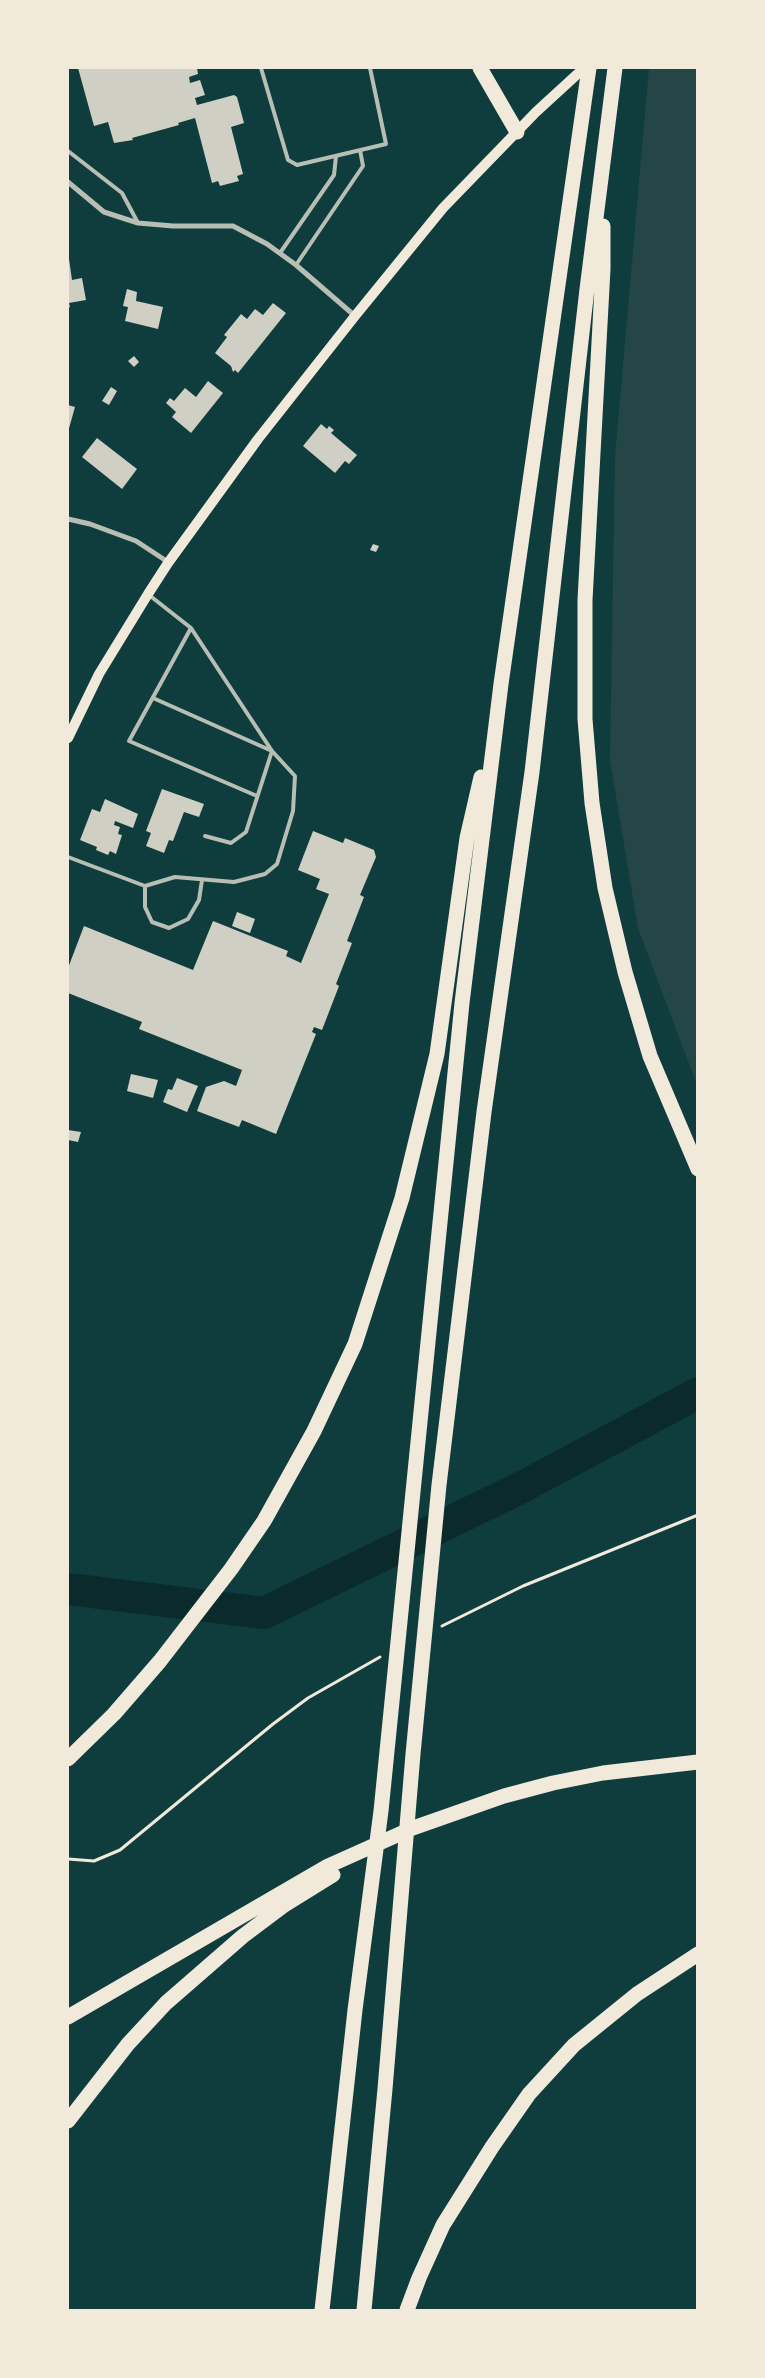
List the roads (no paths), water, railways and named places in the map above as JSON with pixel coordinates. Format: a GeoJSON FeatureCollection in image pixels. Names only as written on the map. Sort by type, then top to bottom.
{"type":"FeatureCollection","features":[{"type":"Feature","properties":{"kind":"highway"},"geometry":{"type":"LineString","coordinates":[[480,68],[517,132]]}},
{"type":"Feature","properties":{"kind":"highway"},"geometry":{"type":"LineString","coordinates":[[322,2310],[355,2010],[381,1811],[456,1050],[501,684],[589,68]]}},
{"type":"Feature","properties":{"kind":"highway"},"geometry":{"type":"LineString","coordinates":[[364,2310],[439,1484],[484,1112],[532,772],[566,470],[615,72]]}},
{"type":"Feature","properties":{"kind":"highway"},"geometry":{"type":"LineString","coordinates":[[603,162],[603,269],[585,600],[585,718],[592,803],[605,888],[625,972],[650,1056],[698,1170]]}},
{"type":"Feature","properties":{"kind":"highway"},"geometry":{"type":"LineString","coordinates":[[68,1760],[114,1714],[160,1661],[231,1568],[264,1521],[305,1447],[355,1344],[402,1198],[437,1054],[467,838],[501,684]]}},
{"type":"Feature","properties":{"kind":"highway"},"geometry":{"type":"LineString","coordinates":[[68,2017],[327,1873],[455,1813],[553,1783],[602,1773],[698,1762]]}},
{"type":"Feature","properties":{"kind":"highway"},"geometry":{"type":"LineString","coordinates":[[68,2121],[111,2063],[166,2004],[243,1936],[327,1873]]}},
{"type":"Feature","properties":{"kind":"highway"},"geometry":{"type":"LineString","coordinates":[[407,2310],[419,2278],[443,2226],[492,2147],[529,2094],[574,2045],[637,1994],[698,1954]]}},
{"type":"Feature","properties":{"kind":"main road"},"geometry":{"type":"LineString","coordinates":[[68,738],[99,674],[148,594],[168,563],[258,439],[443,208],[517,132],[584,68]]}},
{"type":"Feature","properties":{"kind":"street"},"geometry":{"type":"LineString","coordinates":[[68,182],[104,212],[138,223],[173,226],[233,226],[296,264],[355,316]]}},
{"type":"Feature","properties":{"kind":"street"},"geometry":{"type":"LineString","coordinates":[[68,519],[90,524],[136,541],[168,563]]}},
{"type":"Feature","properties":{"kind":"lane"},"geometry":{"type":"LineString","coordinates":[[261,68],[288,160],[297,165],[386,144],[370,68]]}},
{"type":"Feature","properties":{"kind":"lane"},"geometry":{"type":"LineString","coordinates":[[296,264],[364,166],[360,150]]}},
{"type":"Feature","properties":{"kind":"lane"},"geometry":{"type":"LineString","coordinates":[[68,151],[122,193],[138,223]]}},
{"type":"Feature","properties":{"kind":"lane"},"geometry":{"type":"LineString","coordinates":[[280,253],[334,175],[336,156]]}},
{"type":"Feature","properties":{"kind":"lane"},"geometry":{"type":"LineString","coordinates":[[68,857],[145,886],[175,877],[234,882],[265,874],[277,864],[293,811],[295,776],[272,751],[192,628],[148,594]]}},
{"type":"Feature","properties":{"kind":"lane"},"geometry":{"type":"LineString","coordinates":[[192,628],[129,742],[257,796]]}},
{"type":"Feature","properties":{"kind":"lane"},"geometry":{"type":"LineString","coordinates":[[153,698],[272,751]]}},
{"type":"Feature","properties":{"kind":"lane"},"geometry":{"type":"LineString","coordinates":[[205,836],[231,842],[246,832],[272,751]]}},
{"type":"Feature","properties":{"kind":"lane"},"geometry":{"type":"LineString","coordinates":[[145,886],[145,907],[152,922],[169,928],[188,920],[199,900],[202,880]]}},
{"type":"Feature","properties":{"kind":"waterway"},"geometry":{"type":"LineString","coordinates":[[68,1589],[264,1613],[524,1486],[698,1393]]}}]}
